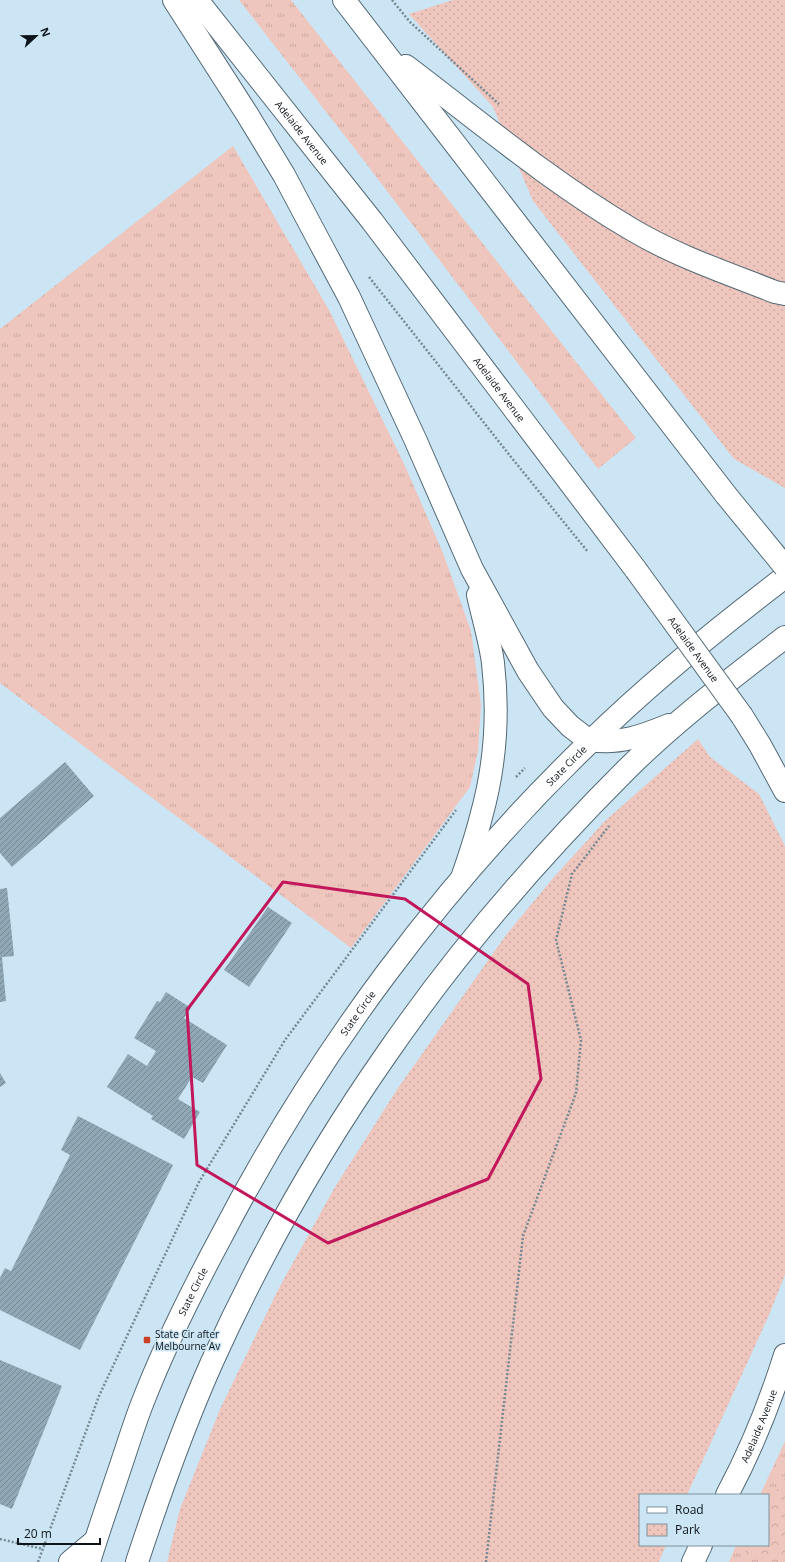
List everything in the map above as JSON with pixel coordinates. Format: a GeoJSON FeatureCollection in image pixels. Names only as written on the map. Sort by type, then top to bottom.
{"type":"FeatureCollection","features":[{"type":"Feature","properties":{"kind":"main road"},"geometry":{"type":"LineString","coordinates":[[174,0],[247,114],[280,169],[345,290],[415,439],[472,569],[540,690],[553,708],[570,726],[591,740],[610,741],[627,739],[650,733],[680,721]]}},
{"type":"Feature","properties":{"kind":"main road","name":"Adelaide Avenue"},"geometry":{"type":"LineString","coordinates":[[197,0],[372,221],[636,570],[742,716],[760,745],[785,792]]}},
{"type":"Feature","properties":{"kind":"main road"},"geometry":{"type":"LineString","coordinates":[[344,0],[726,495],[785,567]]}},
{"type":"Feature","properties":{"kind":"main road"},"geometry":{"type":"LineString","coordinates":[[382,49],[568,190],[632,230],[689,258],[775,292],[785,294]]}},
{"type":"Feature","properties":{"kind":"main road"},"geometry":{"type":"LineString","coordinates":[[462,878],[482,816],[496,738],[496,710],[492,662],[472,569]]}},
{"type":"Feature","properties":{"kind":"main road","name":"State Circle"},"geometry":{"type":"LineString","coordinates":[[89,1562],[142,1404],[192,1292],[246,1188],[311,1081],[380,982],[462,878],[544,787],[591,740],[632,702],[725,623],[785,577]]}},
{"type":"Feature","properties":{"kind":"main road"},"geometry":{"type":"LineString","coordinates":[[137,1562],[166,1473],[212,1363],[264,1256],[327,1145],[388,1051],[458,958],[533,869],[627,769],[680,721],[785,636]]}},
{"type":"Feature","properties":{"kind":"main road","name":"Adelaide Avenue"},"geometry":{"type":"LineString","coordinates":[[728,1494],[738,1475],[771,1398],[785,1355]]}},
{"type":"Feature","properties":{"kind":"main road"},"geometry":{"type":"LineString","coordinates":[[70,1562],[95,1541]]}},
{"type":"Feature","properties":{"kind":"main road"},"geometry":{"type":"LineString","coordinates":[[693,1562],[701,1546]]}},
{"type":"Feature","properties":{"kind":"path"},"geometry":{"type":"LineString","coordinates":[[392,0],[410,22],[504,108]]}},
{"type":"Feature","properties":{"kind":"path"},"geometry":{"type":"LineString","coordinates":[[365,272],[511,457],[592,556]]}},
{"type":"Feature","properties":{"kind":"path"},"geometry":{"type":"LineString","coordinates":[[486,1562],[523,1236],[576,1093],[581,1040],[556,940],[572,874],[608,827]]}},
{"type":"Feature","properties":{"kind":"path"},"geometry":{"type":"LineString","coordinates":[[0,1539],[43,1549],[38,1562]]}},
{"type":"Feature","properties":{"kind":"highlighted area"},"geometry":{"type":"Polygon","coordinates":[[[283,882],[405,899],[528,984],[541,1079],[488,1179],[328,1243],[197,1165],[187,1010],[283,882]]]}},
{"type":"Feature","properties":{"kind":"green space"},"geometry":{"type":"Polygon","coordinates":[[[239,0],[291,0],[636,438],[598,469],[355,149],[239,0]]]}},
{"type":"Feature","properties":{"kind":"green space"},"geometry":{"type":"Polygon","coordinates":[[[453,0],[785,0],[785,488],[734,459],[533,201],[493,107],[409,14],[453,0]]]}},
{"type":"Feature","properties":{"kind":"green space"},"geometry":{"type":"Polygon","coordinates":[[[233,146],[329,310],[405,466],[443,553],[471,631],[481,705],[478,751],[470,787],[351,948],[0,683],[0,329],[233,146]]]}},
{"type":"Feature","properties":{"kind":"green space"},"geometry":{"type":"Polygon","coordinates":[[[698,739],[710,757],[759,794],[785,846],[785,1275],[769,1315],[687,1494],[639,1494],[639,1546],[666,1546],[659,1562],[167,1562],[180,1509],[221,1407],[279,1288],[335,1187],[398,1088],[506,935],[554,877],[605,821],[698,739]]]}},
{"type":"Feature","properties":{"kind":"green space"},"geometry":{"type":"Polygon","coordinates":[[[785,1441],[785,1479],[769,1501],[769,1494],[760,1494],[785,1441]]]}},
{"type":"Feature","properties":{"kind":"green space"},"geometry":{"type":"Polygon","coordinates":[[[785,1478],[785,1562],[741,1562],[748,1546],[769,1546],[769,1501],[785,1478]]]}},
{"type":"Feature","properties":{"kind":"green space"},"geometry":{"type":"Polygon","coordinates":[[[736,1546],[748,1546],[741,1562],[729,1562],[736,1546]]]}},
{"type":"Feature","properties":{"kind":"building"},"geometry":{"type":"Polygon","coordinates":[[[65,762],[94,796],[12,867],[0,853],[0,818],[65,762]]]}},
{"type":"Feature","properties":{"kind":"building"},"geometry":{"type":"Polygon","coordinates":[[[7,888],[14,956],[2,957],[6,1001],[0,1002],[0,889],[7,888]]]}},
{"type":"Feature","properties":{"kind":"building"},"geometry":{"type":"Polygon","coordinates":[[[268,907],[292,923],[249,987],[224,970],[268,907]]]}},
{"type":"Feature","properties":{"kind":"building"},"geometry":{"type":"Polygon","coordinates":[[[166,992],[191,1008],[184,1018],[227,1045],[203,1083],[192,1077],[178,1099],[200,1112],[184,1139],[151,1119],[153,1116],[107,1087],[128,1054],[147,1066],[156,1051],[134,1038],[157,1001],[160,1002],[166,992]]]}},
{"type":"Feature","properties":{"kind":"building"},"geometry":{"type":"Polygon","coordinates":[[[0,1073],[6,1083],[0,1087],[0,1073]]]}},
{"type":"Feature","properties":{"kind":"building"},"geometry":{"type":"Polygon","coordinates":[[[78,1116],[173,1165],[80,1350],[0,1310],[0,1278],[5,1268],[11,1271],[70,1155],[61,1150],[78,1116]]]}},
{"type":"Feature","properties":{"kind":"building"},"geometry":{"type":"Polygon","coordinates":[[[0,1360],[62,1386],[12,1509],[0,1504],[0,1360]]]}},
{"type":"Feature","properties":{"kind":"place","name":"State Cir after Melbourne Av"},"geometry":{"type":"Point","coordinates":[147,1340]}}]}
